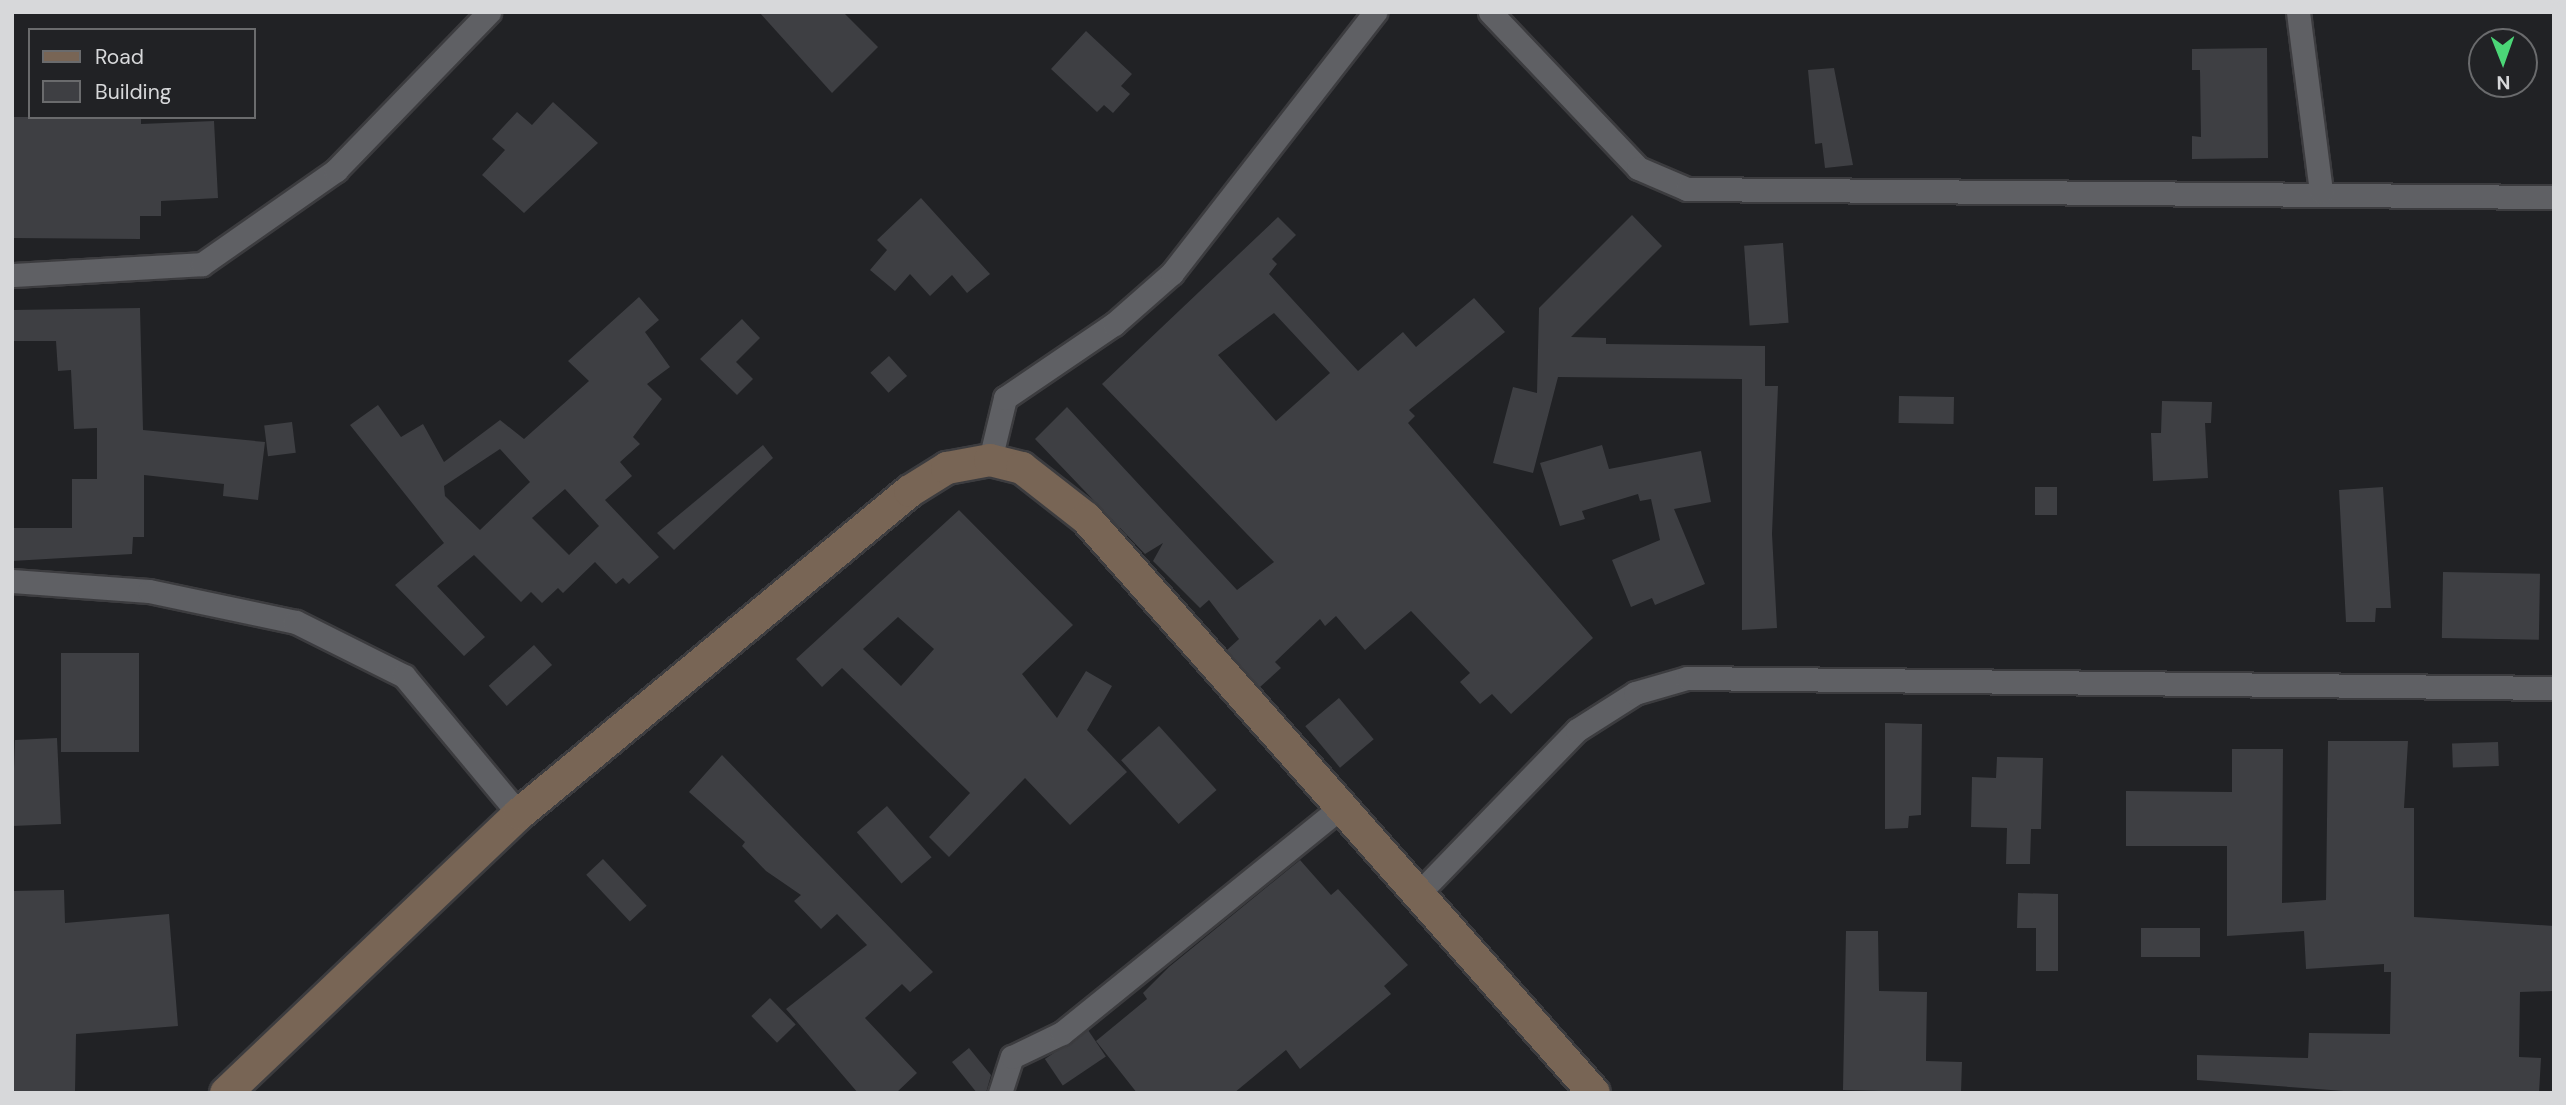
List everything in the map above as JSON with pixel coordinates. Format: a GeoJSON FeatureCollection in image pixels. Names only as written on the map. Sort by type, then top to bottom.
{"type":"FeatureCollection","features":[{"type":"Feature","properties":{"kind":"street"},"geometry":{"type":"LineString","coordinates":[[12,275],[202,264],[336,170],[489,12]]}},
{"type":"Feature","properties":{"kind":"street"},"geometry":{"type":"LineString","coordinates":[[990,460],[1004,398],[1114,324],[1172,273],[1375,12]]}},
{"type":"Feature","properties":{"kind":"street"},"geometry":{"type":"LineString","coordinates":[[1490,12],[1638,169],[1687,189],[2322,192],[2554,197]]}},
{"type":"Feature","properties":{"kind":"street"},"geometry":{"type":"LineString","coordinates":[[2298,12],[2322,192]]}},
{"type":"Feature","properties":{"kind":"street"},"geometry":{"type":"LineString","coordinates":[[226,1093],[520,814],[910,491],[947,468],[990,460],[1022,468],[1086,518],[1594,1093]]}},
{"type":"Feature","properties":{"kind":"street"},"geometry":{"type":"LineString","coordinates":[[12,581],[149,591],[296,622],[404,676],[520,814]]}},
{"type":"Feature","properties":{"kind":"street"},"geometry":{"type":"LineString","coordinates":[[1418,894],[1577,730],[1634,693],[1687,678],[2554,688]]}},
{"type":"Feature","properties":{"kind":"street"},"geometry":{"type":"LineString","coordinates":[[1000,1093],[1012,1057],[1062,1033],[1342,806]]}},
{"type":"Feature","properties":{"kind":"building"},"geometry":{"type":"Polygon","coordinates":[[[759,12],[843,12],[878,47],[832,93],[759,12]]]}},
{"type":"Feature","properties":{"kind":"building"},"geometry":{"type":"Polygon","coordinates":[[[1086,31],[1132,74],[1121,86],[1130,94],[1113,113],[1104,105],[1097,112],[1051,69],[1086,31]]]}},
{"type":"Feature","properties":{"kind":"building"},"geometry":{"type":"Polygon","coordinates":[[[2267,48],[2268,158],[2192,159],[2192,136],[2201,137],[2200,70],[2192,70],[2192,49],[2267,48]]]}},
{"type":"Feature","properties":{"kind":"building"},"geometry":{"type":"Polygon","coordinates":[[[1834,68],[1853,165],[1825,168],[1822,143],[1815,144],[1808,70],[1834,68]]]}},
{"type":"Feature","properties":{"kind":"building"},"geometry":{"type":"Polygon","coordinates":[[[553,102],[598,143],[524,213],[482,175],[505,150],[492,139],[517,112],[532,125],[553,102]]]}},
{"type":"Feature","properties":{"kind":"building"},"geometry":{"type":"Polygon","coordinates":[[[12,117],[141,119],[141,124],[214,121],[218,198],[161,201],[161,216],[140,216],[140,239],[12,238],[12,117]]]}},
{"type":"Feature","properties":{"kind":"building"},"geometry":{"type":"Polygon","coordinates":[[[921,198],[990,274],[967,293],[952,275],[930,296],[910,274],[895,291],[870,270],[887,250],[877,240],[921,198]]]}},
{"type":"Feature","properties":{"kind":"building"},"geometry":{"type":"Polygon","coordinates":[[[1632,215],[1662,246],[1571,337],[1606,338],[1606,344],[1765,346],[1765,386],[1778,386],[1772,534],[1777,628],[1742,630],[1742,379],[1558,377],[1533,473],[1493,463],[1513,387],[1537,393],[1539,308],[1632,215]]]}},
{"type":"Feature","properties":{"kind":"building"},"geometry":{"type":"Polygon","coordinates":[[[1278,217],[1296,235],[1272,259],[1277,264],[1269,274],[1358,371],[1403,332],[1416,347],[1474,298],[1505,332],[1409,410],[1415,416],[1408,423],[1593,638],[1511,714],[1492,694],[1480,704],[1460,682],[1470,673],[1411,611],[1365,650],[1336,616],[1325,626],[1320,619],[1275,662],[1281,668],[1260,687],[1227,650],[1239,639],[1209,600],[1200,608],[1153,561],[1163,543],[1145,554],[1035,439],[1067,407],[1237,590],[1274,562],[1102,384],[1278,217]],[[1274,313],[1218,355],[1276,421],[1330,373],[1274,313]]]}},
{"type":"Feature","properties":{"kind":"building"},"geometry":{"type":"Polygon","coordinates":[[[1783,243],[1789,323],[1750,326],[1744,246],[1783,243]]]}},
{"type":"Feature","properties":{"kind":"building"},"geometry":{"type":"Polygon","coordinates":[[[639,297],[659,320],[645,332],[670,367],[647,384],[662,399],[633,437],[640,444],[620,462],[632,476],[605,500],[659,557],[629,584],[623,578],[616,584],[595,562],[563,593],[558,588],[542,603],[531,592],[521,602],[474,555],[437,586],[485,637],[464,656],[395,585],[444,543],[350,425],[378,405],[401,437],[423,424],[444,462],[500,420],[524,439],[589,381],[568,361],[639,297]],[[500,449],[444,486],[445,496],[480,530],[530,482],[500,449]],[[565,489],[532,518],[569,555],[599,526],[565,489]]]}},
{"type":"Feature","properties":{"kind":"building"},"geometry":{"type":"Polygon","coordinates":[[[140,308],[143,430],[265,442],[258,500],[223,496],[224,484],[144,475],[144,537],[133,537],[132,554],[12,561],[12,528],[72,528],[72,479],[97,479],[97,428],[74,429],[71,370],[58,371],[56,341],[12,341],[12,310],[140,308]]]}},
{"type":"Feature","properties":{"kind":"building"},"geometry":{"type":"Polygon","coordinates":[[[742,319],[760,338],[736,362],[753,379],[737,395],[700,359],[742,319]]]}},
{"type":"Feature","properties":{"kind":"building"},"geometry":{"type":"Polygon","coordinates":[[[889,356],[907,376],[888,393],[870,373],[889,356]]]}},
{"type":"Feature","properties":{"kind":"building"},"geometry":{"type":"Polygon","coordinates":[[[1899,396],[1954,397],[1954,424],[1899,423],[1899,396]]]}},
{"type":"Feature","properties":{"kind":"building"},"geometry":{"type":"Polygon","coordinates":[[[2162,401],[2212,402],[2211,423],[2205,423],[2208,478],[2153,481],[2151,433],[2161,433],[2162,401]]]}},
{"type":"Feature","properties":{"kind":"building"},"geometry":{"type":"Polygon","coordinates":[[[292,422],[296,453],[268,456],[264,425],[292,422]]]}},
{"type":"Feature","properties":{"kind":"building"},"geometry":{"type":"Polygon","coordinates":[[[763,445],[773,458],[674,550],[657,533],[763,445]]]}},
{"type":"Feature","properties":{"kind":"building"},"geometry":{"type":"Polygon","coordinates":[[[1602,445],[1609,469],[1701,451],[1711,502],[1674,509],[1705,584],[1655,605],[1652,598],[1631,607],[1612,560],[1660,540],[1651,499],[1640,501],[1638,494],[1582,511],[1585,519],[1560,526],[1540,463],[1602,445]]]}},
{"type":"Feature","properties":{"kind":"building"},"geometry":{"type":"Polygon","coordinates":[[[2035,487],[2057,487],[2057,515],[2035,515],[2035,487]]]}},
{"type":"Feature","properties":{"kind":"building"},"geometry":{"type":"Polygon","coordinates":[[[2383,487],[2391,608],[2376,608],[2375,622],[2346,622],[2339,490],[2383,487]]]}},
{"type":"Feature","properties":{"kind":"building"},"geometry":{"type":"Polygon","coordinates":[[[959,510],[1073,625],[1022,674],[1057,718],[1086,671],[1112,686],[1087,730],[1127,772],[1070,825],[1025,778],[949,857],[929,837],[970,793],[842,668],[822,687],[796,659],[959,510]],[[898,617],[863,649],[901,686],[934,649],[898,617]]]}},
{"type":"Feature","properties":{"kind":"building"},"geometry":{"type":"Polygon","coordinates":[[[2443,572],[2540,574],[2539,640],[2442,638],[2443,572]]]}},
{"type":"Feature","properties":{"kind":"building"},"geometry":{"type":"Polygon","coordinates":[[[534,645],[552,665],[507,706],[489,686],[534,645]]]}},
{"type":"Feature","properties":{"kind":"building"},"geometry":{"type":"Polygon","coordinates":[[[61,653],[139,653],[139,752],[61,752],[61,653]]]}},
{"type":"Feature","properties":{"kind":"building"},"geometry":{"type":"Polygon","coordinates":[[[1339,698],[1374,739],[1340,768],[1305,726],[1339,698]]]}},
{"type":"Feature","properties":{"kind":"building"},"geometry":{"type":"Polygon","coordinates":[[[1885,723],[1922,724],[1921,815],[1909,816],[1908,828],[1885,829],[1885,723]]]}},
{"type":"Feature","properties":{"kind":"building"},"geometry":{"type":"Polygon","coordinates":[[[1159,726],[1217,790],[1179,824],[1121,760],[1159,726]]]}},
{"type":"Feature","properties":{"kind":"building"},"geometry":{"type":"Polygon","coordinates":[[[57,738],[61,824],[12,826],[15,740],[57,738]]]}},
{"type":"Feature","properties":{"kind":"building"},"geometry":{"type":"Polygon","coordinates":[[[2328,741],[2408,741],[2404,808],[2414,808],[2414,917],[2554,926],[2554,991],[2520,992],[2519,1057],[2541,1058],[2539,1093],[2371,1093],[2197,1080],[2197,1055],[2308,1058],[2309,1033],[2390,1034],[2391,972],[2384,972],[2384,964],[2306,969],[2304,931],[2227,936],[2227,846],[2126,846],[2126,791],[2232,792],[2232,749],[2283,749],[2282,903],[2326,900],[2328,741]]]}},
{"type":"Feature","properties":{"kind":"building"},"geometry":{"type":"Polygon","coordinates":[[[2498,742],[2499,766],[2453,768],[2452,744],[2498,742]]]}},
{"type":"Feature","properties":{"kind":"building"},"geometry":{"type":"Polygon","coordinates":[[[722,755],[933,972],[910,992],[902,984],[865,1018],[917,1073],[896,1093],[858,1093],[786,1009],[867,945],[837,914],[821,929],[794,901],[801,895],[766,871],[742,846],[745,842],[689,792],[722,755]]]}},
{"type":"Feature","properties":{"kind":"building"},"geometry":{"type":"Polygon","coordinates":[[[1997,757],[2043,758],[2041,829],[2031,829],[2030,864],[2006,864],[2007,828],[1971,827],[1972,777],[1996,778],[1997,757]]]}},
{"type":"Feature","properties":{"kind":"building"},"geometry":{"type":"Polygon","coordinates":[[[887,806],[932,857],[901,884],[857,832],[887,806]]]}},
{"type":"Feature","properties":{"kind":"building"},"geometry":{"type":"Polygon","coordinates":[[[603,859],[647,906],[630,921],[586,875],[603,859]]]}},
{"type":"Feature","properties":{"kind":"building"},"geometry":{"type":"Polygon","coordinates":[[[1300,860],[1331,895],[1338,889],[1408,965],[1384,986],[1391,994],[1300,1069],[1286,1050],[1234,1093],[1137,1093],[1096,1041],[1147,999],[1143,993],[1169,967],[1300,860]]]}},
{"type":"Feature","properties":{"kind":"building"},"geometry":{"type":"Polygon","coordinates":[[[64,890],[65,923],[169,914],[178,1026],[76,1034],[75,1093],[12,1093],[12,891],[64,890]]]}},
{"type":"Feature","properties":{"kind":"building"},"geometry":{"type":"Polygon","coordinates":[[[2018,893],[2058,894],[2058,971],[2036,971],[2036,928],[2017,928],[2018,893]]]}},
{"type":"Feature","properties":{"kind":"building"},"geometry":{"type":"Polygon","coordinates":[[[2141,928],[2200,928],[2200,957],[2141,957],[2141,928]]]}},
{"type":"Feature","properties":{"kind":"building"},"geometry":{"type":"Polygon","coordinates":[[[1846,931],[1878,931],[1879,991],[1927,992],[1926,1061],[1962,1062],[1961,1093],[1843,1090],[1846,931]]]}},
{"type":"Feature","properties":{"kind":"building"},"geometry":{"type":"Polygon","coordinates":[[[770,998],[796,1025],[777,1043],[751,1016],[770,998]]]}},
{"type":"Feature","properties":{"kind":"building"},"geometry":{"type":"Polygon","coordinates":[[[1088,1030],[1106,1057],[1063,1086],[1045,1059],[1088,1030]]]}},
{"type":"Feature","properties":{"kind":"building"},"geometry":{"type":"Polygon","coordinates":[[[969,1048],[991,1075],[986,1093],[977,1093],[952,1062],[969,1048]]]}}]}
